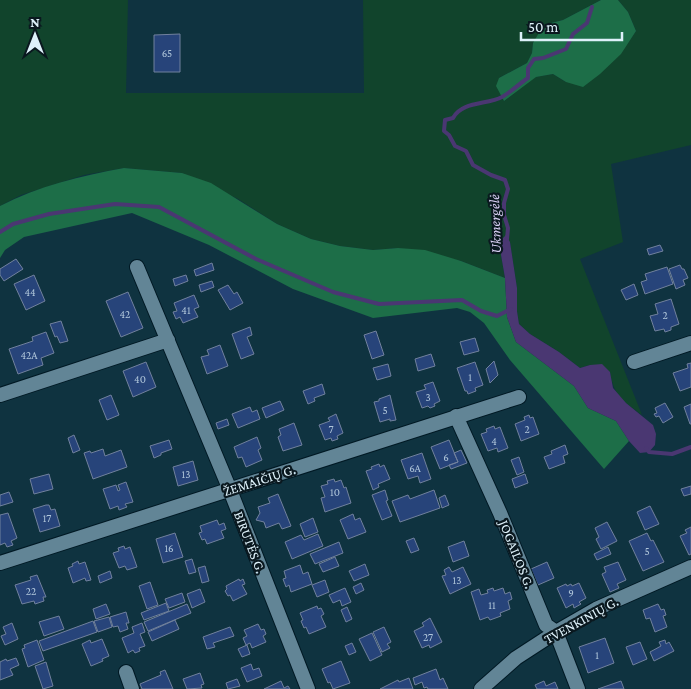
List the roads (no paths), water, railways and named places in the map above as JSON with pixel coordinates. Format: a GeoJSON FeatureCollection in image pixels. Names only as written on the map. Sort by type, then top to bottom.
{"type":"FeatureCollection","features":[{"type":"Feature","properties":{"kind":"street","name":"BIRUTĖS G."},"geometry":{"type":"LineString","coordinates":[[137,267],[230,490],[308,689]]}},
{"type":"Feature","properties":{"kind":"street"},"geometry":{"type":"LineString","coordinates":[[0,395],[168,340]]}},
{"type":"Feature","properties":{"kind":"street"},"geometry":{"type":"LineString","coordinates":[[634,362],[691,343]]}},
{"type":"Feature","properties":{"kind":"street","name":"ŽEMAIČIŲ G."},"geometry":{"type":"LineString","coordinates":[[0,563],[519,397]]}},
{"type":"Feature","properties":{"kind":"street","name":"JOGAILOS G."},"geometry":{"type":"LineString","coordinates":[[456,416],[500,513],[546,624],[556,632],[578,689]]}},
{"type":"Feature","properties":{"kind":"street","name":"TVENKINIŲ G."},"geometry":{"type":"LineString","coordinates":[[481,689],[516,658],[556,632],[596,609],[691,567]]}},
{"type":"Feature","properties":{"kind":"street"},"geometry":{"type":"LineString","coordinates":[[126,672],[132,689]]}},
{"type":"Feature","properties":{"kind":"waterway","name":"Ukmergėlė"},"geometry":{"type":"LineString","coordinates":[[507,239],[508,228],[504,215],[504,203],[508,189],[505,180],[473,165],[466,151],[455,146],[449,135],[444,131],[445,120],[453,118],[462,109],[469,106],[496,100],[509,93],[528,78],[528,68],[534,59],[543,58],[566,49],[573,34],[587,23],[592,7]]}},
{"type":"Feature","properties":{"kind":"waterway"},"geometry":{"type":"LineString","coordinates":[[0,232],[13,224],[49,214],[115,204],[159,207],[256,259],[333,292],[379,304],[462,300],[481,311],[497,316],[511,309]]}},
{"type":"Feature","properties":{"kind":"waterway","name":"Ukmergėlė"},"geometry":{"type":"LineString","coordinates":[[646,448],[649,452],[672,454],[691,447]]}}]}
